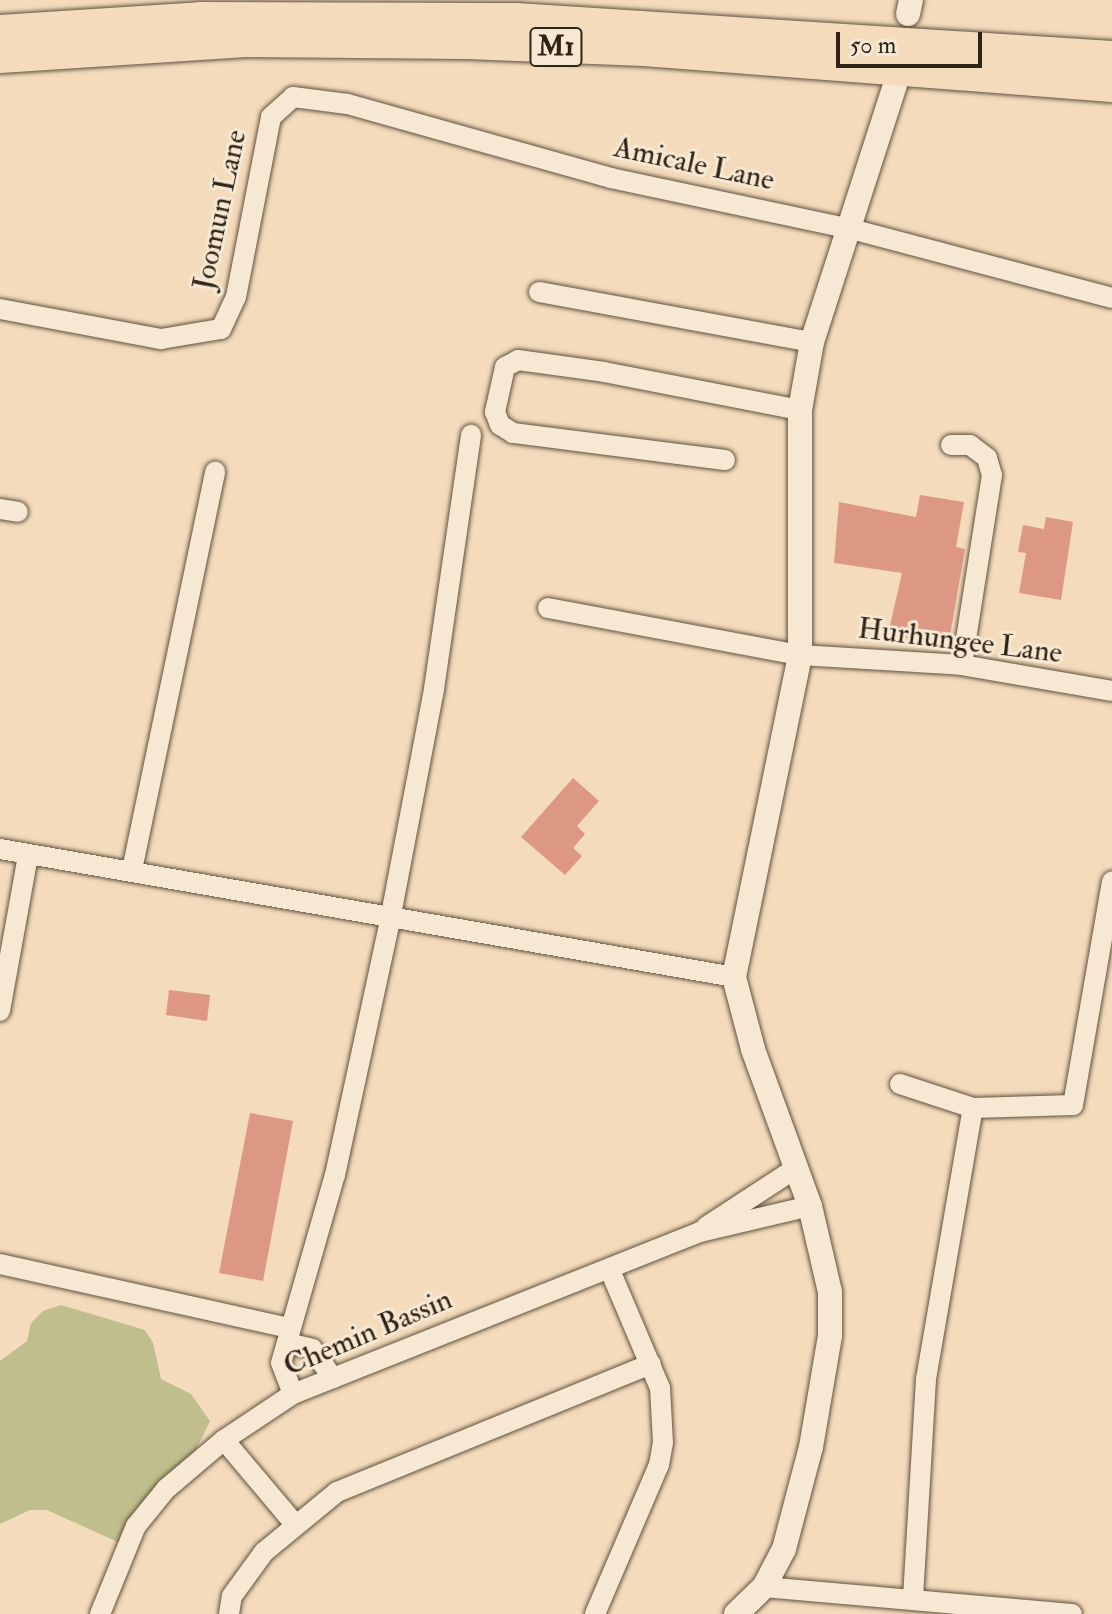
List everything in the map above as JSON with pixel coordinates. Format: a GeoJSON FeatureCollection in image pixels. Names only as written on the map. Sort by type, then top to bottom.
{"type":"FeatureCollection","features":[{"type":"Feature","properties":{"kind":"highway","name":"M1"},"geometry":{"type":"LineString","coordinates":[[0,31],[200,18],[516,19],[1112,57]]}},
{"type":"Feature","properties":{"kind":"highway","name":"M1"},"geometry":{"type":"LineString","coordinates":[[0,57],[245,41],[467,43],[644,50],[1112,86]]}},
{"type":"Feature","properties":{"kind":"street"},"geometry":{"type":"LineString","coordinates":[[736,1614],[764,1587],[784,1549],[799,1497],[830,1336],[830,1292],[810,1206],[734,977],[800,655],[800,410],[812,342],[895,85]]}},
{"type":"Feature","properties":{"kind":"street","name":"Amicale Lane"},"geometry":{"type":"LineString","coordinates":[[271,117],[293,97],[348,104],[611,178],[851,229],[1112,298]]}},
{"type":"Feature","properties":{"kind":"street","name":"Joomun Lane"},"geometry":{"type":"LineString","coordinates":[[0,309],[161,339],[221,329],[236,297],[271,117]]}},
{"type":"Feature","properties":{"kind":"street"},"geometry":{"type":"LineString","coordinates":[[539,292],[812,342]]}},
{"type":"Feature","properties":{"kind":"street"},"geometry":{"type":"LineString","coordinates":[[725,460],[513,433],[500,425],[495,412],[505,367],[518,360],[604,372],[800,410]]}},
{"type":"Feature","properties":{"kind":"street"},"geometry":{"type":"LineString","coordinates":[[293,1394],[282,1373],[288,1336],[335,1175],[390,920],[434,689],[471,435]]}},
{"type":"Feature","properties":{"kind":"street"},"geometry":{"type":"LineString","coordinates":[[951,445],[970,445],[987,458],[992,475],[962,665]]}},
{"type":"Feature","properties":{"kind":"street"},"geometry":{"type":"LineString","coordinates":[[132,870],[215,472]]}},
{"type":"Feature","properties":{"kind":"street","name":"Hurhungee Lane"},"geometry":{"type":"LineString","coordinates":[[548,608],[800,655],[962,665],[1112,691]]}},
{"type":"Feature","properties":{"kind":"street"},"geometry":{"type":"LineString","coordinates":[[0,849],[132,870],[390,920],[734,977]]}},
{"type":"Feature","properties":{"kind":"street"},"geometry":{"type":"LineString","coordinates":[[0,1011],[28,855]]}},
{"type":"Feature","properties":{"kind":"street"},"geometry":{"type":"LineString","coordinates":[[900,1084],[973,1108],[1073,1105],[1112,881]]}},
{"type":"Feature","properties":{"kind":"street"},"geometry":{"type":"LineString","coordinates":[[913,1598],[926,1379],[973,1108]]}},
{"type":"Feature","properties":{"kind":"street"},"geometry":{"type":"LineString","coordinates":[[700,1232],[796,1168]]}},
{"type":"Feature","properties":{"kind":"street"},"geometry":{"type":"LineString","coordinates":[[700,1232],[810,1206]]}},
{"type":"Feature","properties":{"kind":"street","name":"Chemin Bassin"},"geometry":{"type":"LineString","coordinates":[[100,1614],[136,1526],[166,1489],[224,1440],[293,1394],[700,1232]]}},
{"type":"Feature","properties":{"kind":"street"},"geometry":{"type":"LineString","coordinates":[[0,1264],[288,1336],[312,1349],[333,1378]]}},
{"type":"Feature","properties":{"kind":"street"},"geometry":{"type":"LineString","coordinates":[[595,1614],[659,1465],[663,1417],[651,1364],[609,1268]]}},
{"type":"Feature","properties":{"kind":"street"},"geometry":{"type":"LineString","coordinates":[[229,1614],[232,1596],[244,1577],[294,1523],[337,1492],[651,1364]]}},
{"type":"Feature","properties":{"kind":"street"},"geometry":{"type":"LineString","coordinates":[[224,1440],[294,1523]]}},
{"type":"Feature","properties":{"kind":"street"},"geometry":{"type":"LineString","coordinates":[[764,1587],[1072,1614]]}},
{"type":"Feature","properties":{"kind":"shaded area"},"geometry":{"type":"Polygon","coordinates":[[[61,1305],[145,1330],[153,1343],[161,1379],[191,1394],[210,1421],[179,1484],[120,1543],[47,1510],[30,1510],[0,1524],[0,1361],[27,1341],[31,1323],[43,1311],[61,1305]]]}},
{"type":"Feature","properties":{"kind":"building"},"geometry":{"type":"Polygon","coordinates":[[[920,495],[964,502],[956,547],[965,549],[948,647],[888,634],[902,573],[834,563],[839,502],[916,517],[920,495]]]}},
{"type":"Feature","properties":{"kind":"building"},"geometry":{"type":"Polygon","coordinates":[[[1046,517],[1073,522],[1061,600],[1019,593],[1026,553],[1018,552],[1023,525],[1044,529],[1046,517]]]}},
{"type":"Feature","properties":{"kind":"building"},"geometry":{"type":"Polygon","coordinates":[[[573,778],[599,801],[577,826],[585,834],[573,848],[582,856],[565,875],[521,837],[573,778]]]}},
{"type":"Feature","properties":{"kind":"building"},"geometry":{"type":"Polygon","coordinates":[[[169,990],[210,995],[207,1021],[166,1015],[169,990]]]}},
{"type":"Feature","properties":{"kind":"building"},"geometry":{"type":"Polygon","coordinates":[[[250,1113],[293,1121],[263,1281],[219,1273],[250,1113]]]}}]}
